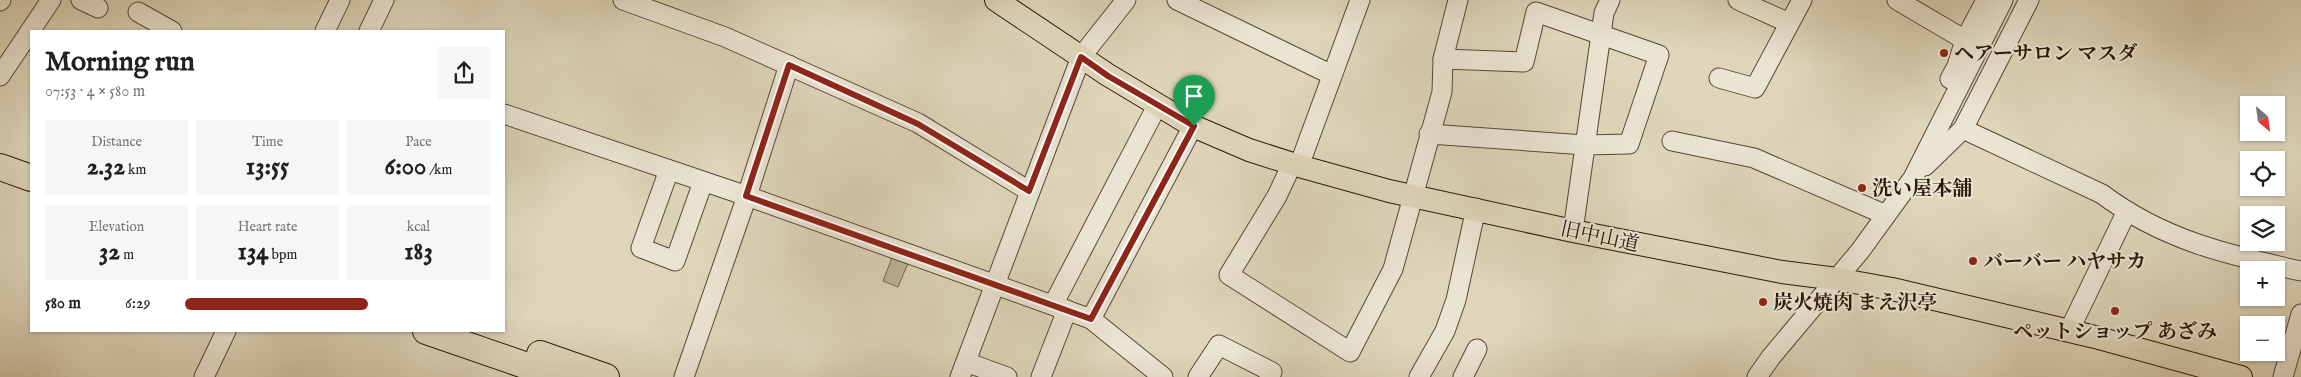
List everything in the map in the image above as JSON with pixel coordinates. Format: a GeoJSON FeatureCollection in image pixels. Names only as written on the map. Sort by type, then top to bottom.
{"type":"FeatureCollection","features":[{"type":"Feature","properties":{"kind":"highway"},"geometry":{"type":"LineString","coordinates":[[0,167],[30,178]]}},
{"type":"Feature","properties":{"kind":"highway"},"geometry":{"type":"LineString","coordinates":[[0,184],[30,194]]}},
{"type":"Feature","properties":{"kind":"highway"},"geometry":{"type":"LineString","coordinates":[[429,332],[560,377]]}},
{"type":"Feature","properties":{"kind":"highway"},"geometry":{"type":"LineString","coordinates":[[476,332],[606,377]]}},
{"type":"Feature","properties":{"kind":"main road","name":"旧中山道"},"geometry":{"type":"LineString","coordinates":[[996,0],[1108,76],[1194,126],[1249,150],[1295,165],[1412,195],[1573,231],[1782,272],[1892,288],[2069,331],[2241,377]]}},
{"type":"Feature","properties":{"kind":"street"},"geometry":{"type":"LineString","coordinates":[[31,30],[51,0]]}},
{"type":"Feature","properties":{"kind":"street"},"geometry":{"type":"LineString","coordinates":[[325,30],[340,0]]}},
{"type":"Feature","properties":{"kind":"street"},"geometry":{"type":"LineString","coordinates":[[369,30],[384,0]]}},
{"type":"Feature","properties":{"kind":"street"},"geometry":{"type":"LineString","coordinates":[[624,0],[725,37],[918,124],[1029,191]]}},
{"type":"Feature","properties":{"kind":"street"},"geometry":{"type":"LineString","coordinates":[[1007,377],[963,369],[1081,57],[1126,0]]}},
{"type":"Feature","properties":{"kind":"street"},"geometry":{"type":"LineString","coordinates":[[1177,0],[1332,75]]}},
{"type":"Feature","properties":{"kind":"street"},"geometry":{"type":"LineString","coordinates":[[1360,0],[1295,165],[1229,275],[1350,352],[1392,269],[1442,92],[1443,59],[1458,0]]}},
{"type":"Feature","properties":{"kind":"street"},"geometry":{"type":"LineString","coordinates":[[1573,231],[1604,13],[1610,0]]}},
{"type":"Feature","properties":{"kind":"street"},"geometry":{"type":"LineString","coordinates":[[1738,0],[1789,23]]}},
{"type":"Feature","properties":{"kind":"street"},"geometry":{"type":"LineString","coordinates":[[1719,78],[1755,88],[1802,0]]}},
{"type":"Feature","properties":{"kind":"street"},"geometry":{"type":"LineString","coordinates":[[1898,0],[1965,40]]}},
{"type":"Feature","properties":{"kind":"street"},"geometry":{"type":"LineString","coordinates":[[1913,178],[1922,132],[1958,66],[1965,40],[1986,0]]}},
{"type":"Feature","properties":{"kind":"street"},"geometry":{"type":"LineString","coordinates":[[1757,377],[1771,357],[1837,279],[1913,178],[2003,0]]}},
{"type":"Feature","properties":{"kind":"street"},"geometry":{"type":"LineString","coordinates":[[1913,178],[1963,129],[2025,7]]}},
{"type":"Feature","properties":{"kind":"street"},"geometry":{"type":"LineString","coordinates":[[138,12],[170,30]]}},
{"type":"Feature","properties":{"kind":"street"},"geometry":{"type":"LineString","coordinates":[[1429,134],[1585,145],[1628,144],[1659,55],[1536,12],[1524,62],[1443,59]]}},
{"type":"Feature","properties":{"kind":"street"},"geometry":{"type":"LineString","coordinates":[[0,76],[30,31]]}},
{"type":"Feature","properties":{"kind":"street"},"geometry":{"type":"LineString","coordinates":[[684,377],[789,65]]}},
{"type":"Feature","properties":{"kind":"street"},"geometry":{"type":"LineString","coordinates":[[1041,377],[1060,308],[1158,104]]}},
{"type":"Feature","properties":{"kind":"street"},"geometry":{"type":"LineString","coordinates":[[505,114],[746,196],[1091,319],[1162,377]]}},
{"type":"Feature","properties":{"kind":"street"},"geometry":{"type":"LineString","coordinates":[[1091,319],[1194,126]]}},
{"type":"Feature","properties":{"kind":"street"},"geometry":{"type":"LineString","coordinates":[[1963,129],[2102,194],[2127,211],[2170,235],[2219,251],[2301,271]]}},
{"type":"Feature","properties":{"kind":"street"},"geometry":{"type":"LineString","coordinates":[[1672,142],[1754,158],[1886,215]]}},
{"type":"Feature","properties":{"kind":"street"},"geometry":{"type":"LineString","coordinates":[[669,170],[641,248],[675,261],[703,182]]}},
{"type":"Feature","properties":{"kind":"street"},"geometry":{"type":"LineString","coordinates":[[1418,377],[1445,331],[1456,300],[1476,208]]}},
{"type":"Feature","properties":{"kind":"street"},"geometry":{"type":"LineString","coordinates":[[2069,331],[2127,211]]}},
{"type":"Feature","properties":{"kind":"street"},"geometry":{"type":"LineString","coordinates":[[2283,377],[2301,314]]}},
{"type":"Feature","properties":{"kind":"street"},"geometry":{"type":"LineString","coordinates":[[209,376],[226,332]]}},
{"type":"Feature","properties":{"kind":"street"},"geometry":{"type":"LineString","coordinates":[[1198,377],[1219,345],[1272,372],[1269,377]]}},
{"type":"Feature","properties":{"kind":"street"},"geometry":{"type":"LineString","coordinates":[[1463,377],[1477,348]]}},
{"type":"Feature","properties":{"kind":"shaded area"},"geometry":{"type":"Polygon","coordinates":[[[893,255],[909,261],[898,287],[883,281],[893,255]]]}},
{"type":"Feature","properties":{"kind":"place","name":"ヘアーサロン マスダ"},"geometry":{"type":"Point","coordinates":[1944,53]}},
{"type":"Feature","properties":{"kind":"place","name":"洗い屋本舗"},"geometry":{"type":"Point","coordinates":[1862,188]}},
{"type":"Feature","properties":{"kind":"place","name":"バーバー ハヤサカ"},"geometry":{"type":"Point","coordinates":[1973,261]}},
{"type":"Feature","properties":{"kind":"place","name":"炭火焼肉 まえ沢亭"},"geometry":{"type":"Point","coordinates":[1763,302]}},
{"type":"Feature","properties":{"kind":"place","name":"ペットショップ あざみ"},"geometry":{"type":"Point","coordinates":[2115,311]}},
{"type":"Feature","properties":{"kind":"route"},"geometry":{"type":"LineString","coordinates":[[1081,57],[1108,76],[1194,126],[1091,319],[746,196],[789,65],[918,124],[1029,191],[1081,57]]}}]}
